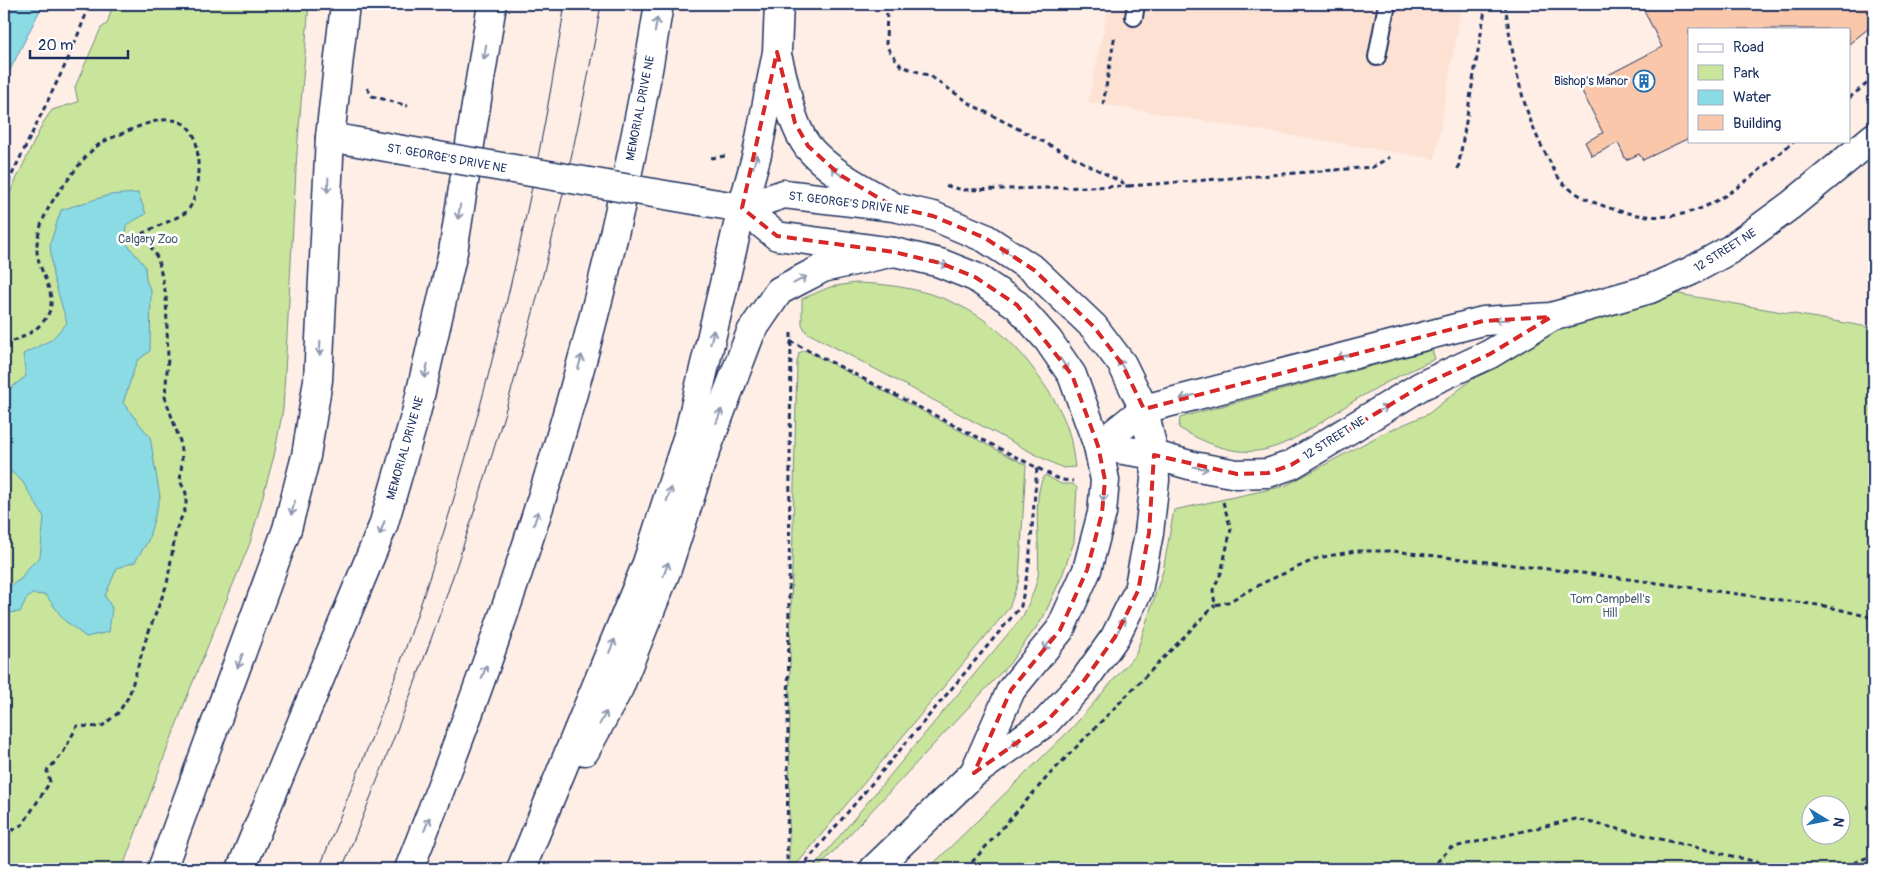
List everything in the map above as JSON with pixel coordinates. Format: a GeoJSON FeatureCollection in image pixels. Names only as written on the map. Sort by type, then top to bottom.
{"type":"FeatureCollection","features":[{"type":"Feature","properties":{"kind":"main road"},"geometry":{"type":"LineString","coordinates":[[162,869],[287,529],[306,456],[318,380],[330,137],[345,4]]}},
{"type":"Feature","properties":{"kind":"main road","name":"MEMORIAL DRIVE NE"},"geometry":{"type":"LineString","coordinates":[[241,869],[383,526],[416,413],[453,252],[492,4]]}},
{"type":"Feature","properties":{"kind":"main road","name":"MEMORIAL DRIVE NE"},"geometry":{"type":"LineString","coordinates":[[409,869],[462,738],[547,483],[613,240],[659,4]]}},
{"type":"Feature","properties":{"kind":"main road"},"geometry":{"type":"LineString","coordinates":[[521,869],[647,563],[689,432],[742,208],[757,154],[776,52],[778,4]]}},
{"type":"Feature","properties":{"kind":"main road"},"geometry":{"type":"LineString","coordinates":[[776,52],[796,123],[808,146],[840,175],[894,207]]}},
{"type":"Feature","properties":{"kind":"main road","name":"ST. GEORGE'S DRIVE NE"},"geometry":{"type":"LineString","coordinates":[[330,137],[742,208],[784,194],[894,207],[933,216],[985,238],[1034,270],[1094,327],[1122,364],[1144,409],[1154,455],[1155,480],[1149,533],[1138,590],[1115,637],[1083,682],[1046,722],[974,772],[874,869]]}},
{"type":"Feature","properties":{"kind":"main road","name":"12 STREET NE"},"geometry":{"type":"LineString","coordinates":[[1144,409],[1483,321],[1551,317],[1650,289],[1691,271],[1731,249],[1791,205],[1874,137]]}},
{"type":"Feature","properties":{"kind":"main road","name":"ST. GEORGE'S DRIVE NE"},"geometry":{"type":"LineString","coordinates":[[742,208],[777,236],[894,252],[940,263],[975,277],[1017,305],[1048,340],[1072,375],[1098,446],[1105,480],[1102,513],[1087,570],[1060,630],[1011,690],[974,772]]}},
{"type":"Feature","properties":{"kind":"main road"},"geometry":{"type":"LineString","coordinates":[[521,869],[619,688],[667,569],[700,466],[751,332],[779,291],[823,268],[894,252]]}},
{"type":"Feature","properties":{"kind":"main road","name":"12 STREET NE"},"geometry":{"type":"LineString","coordinates":[[1098,446],[1154,455],[1193,466],[1238,474],[1268,473],[1291,465],[1421,386],[1490,354],[1551,317]]}},
{"type":"Feature","properties":{"kind":"main road"},"geometry":{"type":"LineString","coordinates":[[1098,446],[1144,409]]}},
{"type":"Feature","properties":{"kind":"lane"},"geometry":{"type":"LineString","coordinates":[[1377,57],[1387,4]]}},
{"type":"Feature","properties":{"kind":"path"},"geometry":{"type":"LineString","coordinates":[[4,191],[70,55],[90,4]]}},
{"type":"Feature","properties":{"kind":"path"},"geometry":{"type":"LineString","coordinates":[[887,4],[886,46],[901,66],[930,76],[974,106],[1130,186]]}},
{"type":"Feature","properties":{"kind":"path"},"geometry":{"type":"LineString","coordinates":[[1458,169],[1486,4]]}},
{"type":"Feature","properties":{"kind":"path"},"geometry":{"type":"LineString","coordinates":[[1505,4],[1526,112],[1541,147],[1564,185],[1588,199],[1607,208],[1634,214],[1661,217],[1686,214],[1713,203],[1793,142]]}},
{"type":"Feature","properties":{"kind":"path"},"geometry":{"type":"LineString","coordinates":[[1103,105],[1116,31]]}},
{"type":"Feature","properties":{"kind":"path"},"geometry":{"type":"LineString","coordinates":[[1850,97],[1874,78]]}},
{"type":"Feature","properties":{"kind":"path"},"geometry":{"type":"LineString","coordinates":[[361,82],[372,96],[408,106]]}},
{"type":"Feature","properties":{"kind":"path"},"geometry":{"type":"LineString","coordinates":[[4,344],[20,340],[38,328],[48,317],[52,308],[51,295],[38,260],[37,245],[40,228],[46,210],[86,157],[104,141],[159,121],[172,120],[187,126],[195,137],[198,159],[194,200],[186,213],[143,233],[158,259],[163,277],[168,358],[165,397],[180,441],[182,462],[180,481],[186,493],[186,507],[176,530],[167,584],[146,639],[129,696],[118,713],[101,727],[77,726],[63,753],[47,771],[50,782],[23,824],[4,835]]}},
{"type":"Feature","properties":{"kind":"path"},"geometry":{"type":"LineString","coordinates":[[936,183],[964,190],[1130,186],[1374,167],[1390,157]]}},
{"type":"Feature","properties":{"kind":"path"},"geometry":{"type":"LineString","coordinates":[[787,869],[791,322]]}},
{"type":"Feature","properties":{"kind":"path"},"geometry":{"type":"LineString","coordinates":[[790,341],[1061,480],[1079,481]]}},
{"type":"Feature","properties":{"kind":"path"},"geometry":{"type":"LineString","coordinates":[[800,869],[1021,606],[1029,564],[1037,468]]}},
{"type":"Feature","properties":{"kind":"path"},"geometry":{"type":"LineString","coordinates":[[1215,605],[1213,590],[1221,573],[1231,529],[1226,507],[1219,496]]}},
{"type":"Feature","properties":{"kind":"path"},"geometry":{"type":"LineString","coordinates":[[966,869],[1050,774],[1215,605],[1228,602],[1265,582],[1318,558],[1354,551],[1374,551],[1599,575],[1825,606],[1874,618]]}},
{"type":"Feature","properties":{"kind":"path"},"geometry":{"type":"LineString","coordinates":[[1431,869],[1450,848],[1576,819],[1786,869]]}},
{"type":"Feature","properties":{"kind":"path"},"geometry":{"type":"LineString","coordinates":[[1837,869],[1874,855]]}},
{"type":"Feature","properties":{"kind":"highlighted area"},"geometry":{"type":"Polygon","coordinates":[[[777,52],[795,123],[808,146],[840,175],[894,207],[933,216],[985,238],[1034,270],[1094,327],[1122,364],[1144,409],[1483,321],[1551,317],[1490,354],[1421,386],[1291,465],[1268,473],[1237,474],[1154,455],[1149,533],[1138,591],[1115,637],[1083,682],[1046,722],[974,773],[1011,690],[1060,630],[1087,570],[1102,513],[1105,480],[1098,446],[1072,375],[1017,305],[975,277],[940,263],[894,252],[777,236],[742,208],[777,52]]]}},
{"type":"Feature","properties":{"kind":"shaded area"},"geometry":{"type":"Polygon","coordinates":[[[1109,4],[1462,4],[1435,159],[1088,102],[1109,4]]]}},
{"type":"Feature","properties":{"kind":"green space","name":"Calgary Zoo"},"geometry":{"type":"Polygon","coordinates":[[[113,4],[309,4],[297,152],[283,409],[274,456],[250,543],[188,694],[122,869],[4,869],[4,205],[43,123],[52,110],[78,102],[75,87],[101,28],[107,24],[113,4]]]}},
{"type":"Feature","properties":{"kind":"green space"},"geometry":{"type":"Polygon","coordinates":[[[855,283],[913,289],[939,297],[963,307],[985,321],[1006,338],[1025,358],[1057,405],[1069,434],[1075,467],[1063,468],[1044,459],[806,332],[802,324],[802,299],[830,287],[855,283]]]}},
{"type":"Feature","properties":{"kind":"green space","name":"Tom Campbell's Hill"},"geometry":{"type":"Polygon","coordinates":[[[1650,289],[1874,328],[1874,869],[928,869],[1073,727],[1136,654],[1163,571],[1174,510],[1285,486],[1384,433],[1428,414],[1551,317],[1650,289]]]}},
{"type":"Feature","properties":{"kind":"green space"},"geometry":{"type":"Polygon","coordinates":[[[805,350],[1026,465],[1019,580],[1009,608],[797,864],[789,864],[790,653],[797,362],[799,353],[805,350]]]}},
{"type":"Feature","properties":{"kind":"green space"},"geometry":{"type":"Polygon","coordinates":[[[1432,350],[1435,359],[1376,388],[1292,440],[1272,448],[1253,451],[1231,450],[1207,442],[1179,428],[1180,418],[1192,414],[1432,350]]]}},
{"type":"Feature","properties":{"kind":"green space"},"geometry":{"type":"Polygon","coordinates":[[[1045,475],[1061,484],[1073,484],[1077,488],[1074,542],[1062,576],[1043,618],[1010,663],[817,869],[812,869],[1023,616],[1034,591],[1038,576],[1037,508],[1038,495],[1045,475]]]}},
{"type":"Feature","properties":{"kind":"water"},"geometry":{"type":"Polygon","coordinates":[[[4,4],[43,4],[4,82],[4,4]]]}},
{"type":"Feature","properties":{"kind":"water"},"geometry":{"type":"Polygon","coordinates":[[[138,193],[146,214],[126,225],[126,243],[145,266],[146,280],[151,291],[150,351],[137,361],[123,403],[150,437],[160,497],[148,541],[135,562],[117,568],[105,596],[112,608],[109,632],[86,637],[64,620],[46,595],[32,594],[26,599],[20,612],[4,613],[4,589],[21,579],[27,569],[40,557],[44,517],[22,481],[4,466],[4,388],[11,388],[26,376],[23,354],[51,340],[67,323],[53,276],[50,244],[61,210],[109,195],[138,193]]]}},
{"type":"Feature","properties":{"kind":"building","name":"Bishop's Manor"},"geometry":{"type":"Polygon","coordinates":[[[1641,4],[1874,4],[1874,24],[1850,43],[1850,28],[1688,28],[1688,138],[1643,160],[1639,154],[1626,160],[1618,143],[1592,156],[1585,142],[1603,133],[1581,89],[1662,47],[1641,4]]]}},
{"type":"Feature","properties":{"kind":"tram line"},"geometry":{"type":"LineString","coordinates":[[319,869],[400,664],[447,522],[468,449],[507,302],[539,154],[565,4]]}},
{"type":"Feature","properties":{"kind":"tram line"},"geometry":{"type":"LineString","coordinates":[[342,869],[396,734],[434,631],[493,452],[536,304],[555,229],[588,79],[601,4]]}},
{"type":"Feature","properties":{"kind":"place","name":"Bishop's Manor"},"geometry":{"type":"Point","coordinates":[1644,81]}}]}
